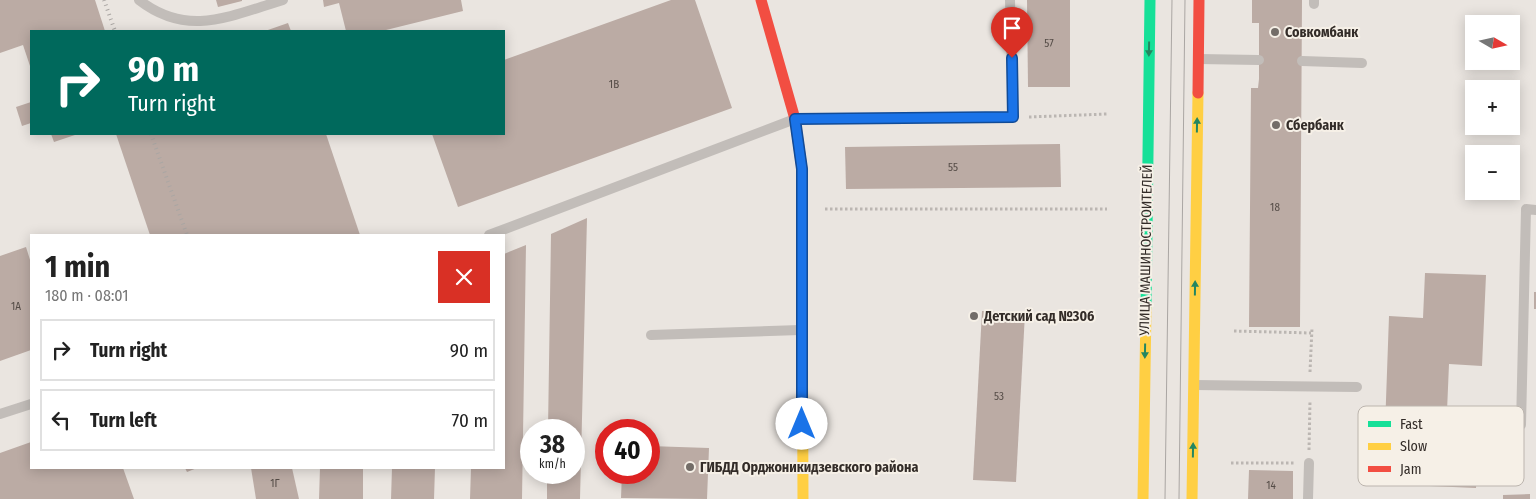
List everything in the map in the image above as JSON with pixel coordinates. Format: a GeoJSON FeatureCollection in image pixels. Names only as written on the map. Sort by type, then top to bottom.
{"type":"FeatureCollection","features":[{"type":"Feature","properties":{"kind":"main road"},"geometry":{"type":"LineString","coordinates":[[761,0],[795,119],[802,169],[803,499]]}},
{"type":"Feature","properties":{"kind":"main road","name":"УЛИЦА МАШИНОСТРОИТЕЛЕЙ"},"geometry":{"type":"LineString","coordinates":[[1143,499],[1150,0]]}},
{"type":"Feature","properties":{"kind":"main road"},"geometry":{"type":"LineString","coordinates":[[1192,499],[1199,0]]}},
{"type":"Feature","properties":{"kind":"lane"},"geometry":{"type":"LineString","coordinates":[[139,0],[164,16],[198,22],[217,20],[283,0]]}},
{"type":"Feature","properties":{"kind":"lane"},"geometry":{"type":"LineString","coordinates":[[492,234],[795,119],[1013,117],[1010,0]]}},
{"type":"Feature","properties":{"kind":"lane"},"geometry":{"type":"LineString","coordinates":[[1198,59],[1259,60]]}},
{"type":"Feature","properties":{"kind":"lane"},"geometry":{"type":"LineString","coordinates":[[1302,61],[1362,63]]}},
{"type":"Feature","properties":{"kind":"lane"},"geometry":{"type":"LineString","coordinates":[[1521,406],[1526,210],[1536,210]]}},
{"type":"Feature","properties":{"kind":"lane"},"geometry":{"type":"LineString","coordinates":[[651,335],[802,330]]}},
{"type":"Feature","properties":{"kind":"lane"},"geometry":{"type":"LineString","coordinates":[[1194,385],[1357,387]]}},
{"type":"Feature","properties":{"kind":"lane"},"geometry":{"type":"LineString","coordinates":[[0,414],[30,404]]}},
{"type":"Feature","properties":{"kind":"lane"},"geometry":{"type":"LineString","coordinates":[[1308,499],[1309,463]]}},
{"type":"Feature","properties":{"kind":"path"},"geometry":{"type":"LineString","coordinates":[[1013,117],[1107,114]]}},
{"type":"Feature","properties":{"kind":"path"},"geometry":{"type":"LineString","coordinates":[[802,209],[1107,210]]}},
{"type":"Feature","properties":{"kind":"path"},"geometry":{"type":"LineString","coordinates":[[1234,330],[1311,332]]}},
{"type":"Feature","properties":{"kind":"path"},"geometry":{"type":"LineString","coordinates":[[1231,463],[1309,463]]}},
{"type":"Feature","properties":{"kind":"building"},"geometry":{"type":"Polygon","coordinates":[[[0,0],[95,0],[105,30],[30,30],[30,66],[23,45],[0,53],[0,0]]]}},
{"type":"Feature","properties":{"kind":"building"},"geometry":{"type":"Polygon","coordinates":[[[216,0],[242,0],[242,1],[218,7],[216,0]]]}},
{"type":"Feature","properties":{"kind":"building"},"geometry":{"type":"Polygon","coordinates":[[[323,0],[461,0],[463,11],[386,30],[346,30],[339,3],[324,7],[323,0]]]}},
{"type":"Feature","properties":{"kind":"building"},"geometry":{"type":"Polygon","coordinates":[[[671,0],[695,0],[732,108],[458,207],[432,135],[505,135],[505,60],[671,0]]]}},
{"type":"Feature","properties":{"kind":"building"},"geometry":{"type":"Polygon","coordinates":[[[1027,0],[1070,0],[1070,87],[1028,87],[1027,0]]]}},
{"type":"Feature","properties":{"kind":"building"},"geometry":{"type":"Polygon","coordinates":[[[1252,0],[1302,0],[1300,327],[1249,327],[1251,88],[1258,88],[1259,79],[1259,23],[1252,23],[1252,0]]]}},
{"type":"Feature","properties":{"kind":"building"},"geometry":{"type":"Polygon","coordinates":[[[288,23],[291,30],[268,30],[288,23]]]}},
{"type":"Feature","properties":{"kind":"building"},"geometry":{"type":"Polygon","coordinates":[[[30,102],[30,123],[22,126],[16,107],[30,102]]]}},
{"type":"Feature","properties":{"kind":"building"},"geometry":{"type":"Polygon","coordinates":[[[51,135],[75,135],[54,142],[51,135]]]}},
{"type":"Feature","properties":{"kind":"building"},"geometry":{"type":"Polygon","coordinates":[[[116,135],[326,135],[360,234],[150,234],[116,135]]]}},
{"type":"Feature","properties":{"kind":"building"},"geometry":{"type":"Polygon","coordinates":[[[1060,144],[1061,187],[846,189],[845,147],[1060,144]]]}},
{"type":"Feature","properties":{"kind":"building"},"geometry":{"type":"Polygon","coordinates":[[[587,218],[582,419],[548,419],[551,234],[587,218]]]}},
{"type":"Feature","properties":{"kind":"building"},"geometry":{"type":"Polygon","coordinates":[[[526,245],[523,419],[520,419],[520,484],[522,484],[522,499],[470,499],[471,469],[505,469],[505,254],[526,245]]]}},
{"type":"Feature","properties":{"kind":"building"},"geometry":{"type":"Polygon","coordinates":[[[26,247],[30,260],[30,350],[0,361],[0,256],[26,247]]]}},
{"type":"Feature","properties":{"kind":"building"},"geometry":{"type":"Polygon","coordinates":[[[1425,273],[1486,275],[1482,366],[1449,364],[1447,406],[1386,406],[1389,316],[1423,318],[1425,273]]]}},
{"type":"Feature","properties":{"kind":"building"},"geometry":{"type":"Polygon","coordinates":[[[1534,292],[1536,292],[1536,309],[1534,309],[1534,292]]]}},
{"type":"Feature","properties":{"kind":"building"},"geometry":{"type":"Polygon","coordinates":[[[982,311],[1025,313],[1016,482],[973,480],[982,311]]]}},
{"type":"Feature","properties":{"kind":"building"},"geometry":{"type":"Polygon","coordinates":[[[30,442],[30,469],[123,469],[134,499],[0,499],[0,453],[30,442]]]}},
{"type":"Feature","properties":{"kind":"building"},"geometry":{"type":"Polygon","coordinates":[[[660,446],[709,448],[707,499],[621,498],[622,484],[660,484],[660,446]]]}},
{"type":"Feature","properties":{"kind":"building"},"geometry":{"type":"Polygon","coordinates":[[[251,469],[292,469],[299,499],[256,499],[251,469]]]}},
{"type":"Feature","properties":{"kind":"building"},"geometry":{"type":"Polygon","coordinates":[[[320,469],[363,469],[363,499],[319,499],[320,469]]]}},
{"type":"Feature","properties":{"kind":"building"},"geometry":{"type":"Polygon","coordinates":[[[392,469],[435,469],[434,499],[391,499],[392,469]]]}},
{"type":"Feature","properties":{"kind":"building"},"geometry":{"type":"Polygon","coordinates":[[[1249,470],[1293,471],[1293,499],[1248,499],[1249,470]]]}},
{"type":"Feature","properties":{"kind":"building"},"geometry":{"type":"Polygon","coordinates":[[[547,484],[580,484],[580,499],[547,499],[547,484]]]}},
{"type":"Feature","properties":{"kind":"building"},"geometry":{"type":"Polygon","coordinates":[[[1430,486],[1476,486],[1476,488],[1430,486]]]}},
{"type":"Feature","properties":{"kind":"building"},"geometry":{"type":"Polygon","coordinates":[[[1530,494],[1530,499],[1503,499],[1503,495],[1530,494]]]}},
{"type":"Feature","properties":{"kind":"tram line"},"geometry":{"type":"LineString","coordinates":[[1165,499],[1172,0]]}},
{"type":"Feature","properties":{"kind":"tram line"},"geometry":{"type":"LineString","coordinates":[[1179,499],[1185,0]]}},
{"type":"Feature","properties":{"kind":"railway"},"geometry":{"type":"LineString","coordinates":[[104,0],[115,30]]}},
{"type":"Feature","properties":{"kind":"railway"},"geometry":{"type":"LineString","coordinates":[[151,135],[187,234]]}},
{"type":"Feature","properties":{"kind":"traffic: fast"},"geometry":{"type":"LineString","coordinates":[[1146,308],[1150,0]]}},
{"type":"Feature","properties":{"kind":"traffic: slow"},"geometry":{"type":"LineString","coordinates":[[1192,499],[1198,93]]}},
{"type":"Feature","properties":{"kind":"traffic: slow"},"geometry":{"type":"LineString","coordinates":[[802,228],[803,499]]}},
{"type":"Feature","properties":{"kind":"traffic: slow"},"geometry":{"type":"LineString","coordinates":[[1143,499],[1146,308]]}},
{"type":"Feature","properties":{"kind":"traffic: jam"},"geometry":{"type":"LineString","coordinates":[[761,0],[795,119],[802,169],[802,228]]}},
{"type":"Feature","properties":{"kind":"traffic: jam"},"geometry":{"type":"LineString","coordinates":[[1198,93],[1199,0]]}},
{"type":"Feature","properties":{"kind":"place","name":"Совкомбанк"},"geometry":{"type":"Point","coordinates":[1275,32]}},
{"type":"Feature","properties":{"kind":"place","name":"Сбербанк"},"geometry":{"type":"Point","coordinates":[1276,125]}},
{"type":"Feature","properties":{"kind":"place","name":"Детский сад №306"},"geometry":{"type":"Point","coordinates":[974,316]}},
{"type":"Feature","properties":{"kind":"place","name":"ГИБДД Орджоникидзевского района"},"geometry":{"type":"Point","coordinates":[690,467]}},
{"type":"Feature","properties":{"kind":"route"},"geometry":{"type":"LineString","coordinates":[[802,424],[802,169],[795,119],[1013,117],[1012,58]]}}]}
